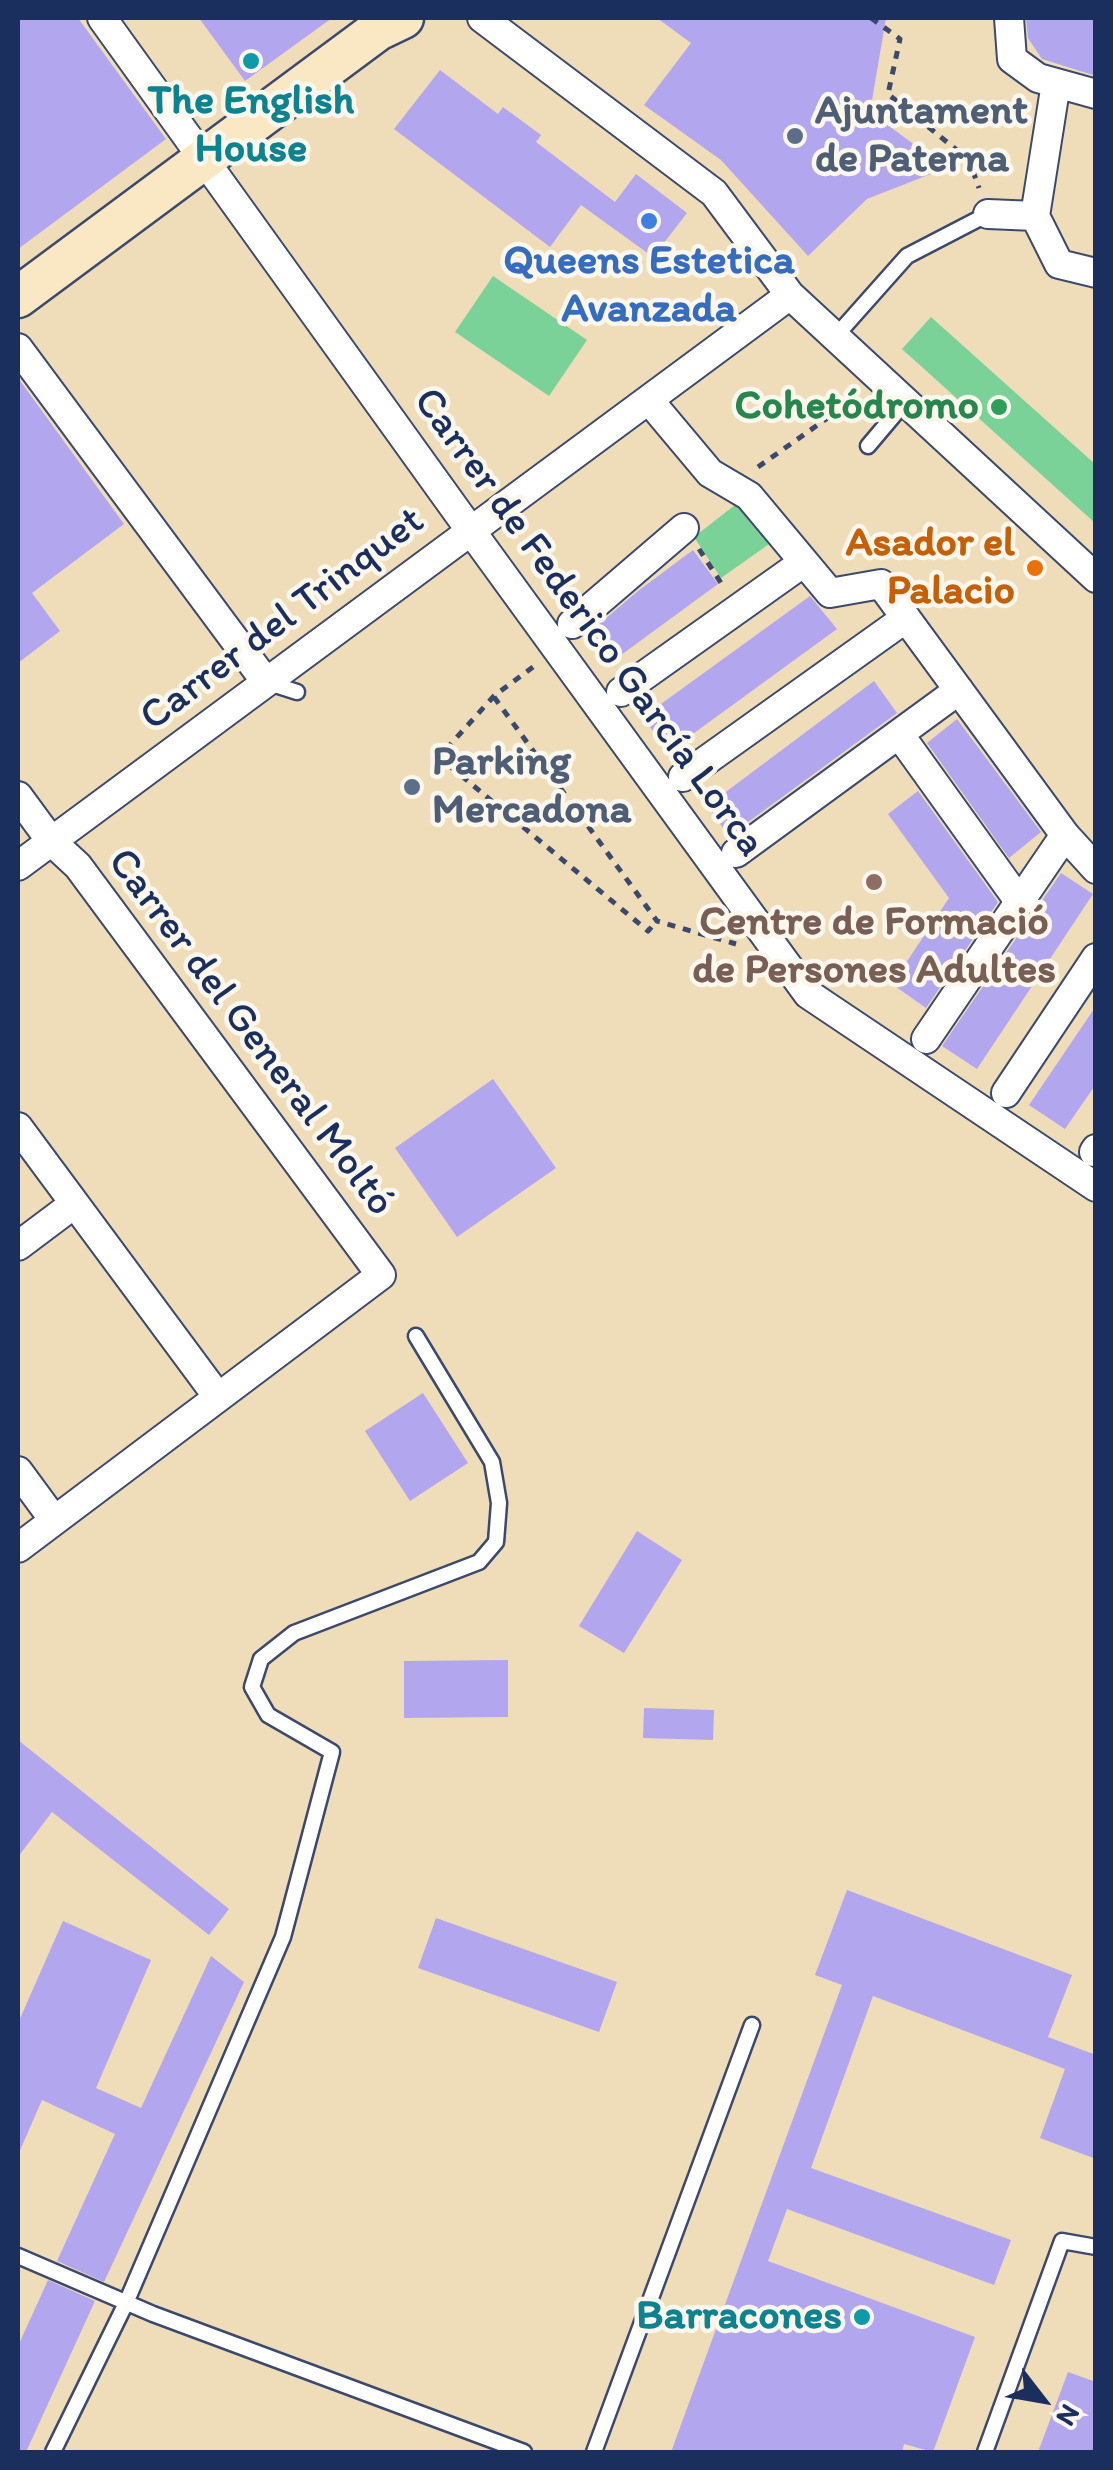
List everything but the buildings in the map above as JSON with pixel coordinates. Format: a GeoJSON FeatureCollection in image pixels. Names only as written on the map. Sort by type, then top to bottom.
{"type":"FeatureCollection","features":[{"type":"Feature","properties":{"kind":"street","name":"Carrer de Federico García Lorca"},"geometry":{"type":"LineString","coordinates":[[102,18],[808,994],[1096,1187]]}},
{"type":"Feature","properties":{"kind":"street"},"geometry":{"type":"LineString","coordinates":[[18,297],[378,30],[403,18]]}},
{"type":"Feature","properties":{"kind":"street"},"geometry":{"type":"LineString","coordinates":[[482,18],[714,193],[790,295],[1096,578]]}},
{"type":"Feature","properties":{"kind":"street"},"geometry":{"type":"LineString","coordinates":[[1010,18],[1012,59],[1038,78],[1096,94]]}},
{"type":"Feature","properties":{"kind":"street"},"geometry":{"type":"LineString","coordinates":[[1056,83],[1035,216],[1059,264],[1096,273]]}},
{"type":"Feature","properties":{"kind":"street"},"geometry":{"type":"LineString","coordinates":[[988,214],[1035,216]]}},
{"type":"Feature","properties":{"kind":"street","name":"Carrer del Trinquet"},"geometry":{"type":"LineString","coordinates":[[18,866],[790,295]]}},
{"type":"Feature","properties":{"kind":"street"},"geometry":{"type":"LineString","coordinates":[[18,348],[266,682]]}},
{"type":"Feature","properties":{"kind":"street"},"geometry":{"type":"LineString","coordinates":[[658,410],[710,473],[749,496],[830,593],[882,584],[1064,835],[1096,869]]}},
{"type":"Feature","properties":{"kind":"street"},"geometry":{"type":"LineString","coordinates":[[572,624],[684,528]]}},
{"type":"Feature","properties":{"kind":"street"},"geometry":{"type":"LineString","coordinates":[[622,692],[804,562]]}},
{"type":"Feature","properties":{"kind":"street"},"geometry":{"type":"LineString","coordinates":[[683,776],[906,618]]}},
{"type":"Feature","properties":{"kind":"street"},"geometry":{"type":"LineString","coordinates":[[736,853],[959,690]]}},
{"type":"Feature","properties":{"kind":"street"},"geometry":{"type":"LineString","coordinates":[[899,734],[1019,901]]}},
{"type":"Feature","properties":{"kind":"street","name":"Carrer del General Moltó"},"geometry":{"type":"LineString","coordinates":[[18,796],[52,841],[78,866],[380,1276],[218,1397]]}},
{"type":"Feature","properties":{"kind":"street"},"geometry":{"type":"LineString","coordinates":[[926,1039],[1064,835]]}},
{"type":"Feature","properties":{"kind":"street"},"geometry":{"type":"LineString","coordinates":[[1006,1093],[1096,958]]}},
{"type":"Feature","properties":{"kind":"street"},"geometry":{"type":"LineString","coordinates":[[18,1127],[218,1397],[18,1548]]}},
{"type":"Feature","properties":{"kind":"street"},"geometry":{"type":"LineString","coordinates":[[18,1246],[74,1204]]}},
{"type":"Feature","properties":{"kind":"street"},"geometry":{"type":"LineString","coordinates":[[18,1471],[54,1520]]}},
{"type":"Feature","properties":{"kind":"lane"},"geometry":{"type":"LineString","coordinates":[[835,337],[907,256],[988,214]]}},
{"type":"Feature","properties":{"kind":"lane"},"geometry":{"type":"LineString","coordinates":[[868,446],[906,401]]}},
{"type":"Feature","properties":{"kind":"lane"},"geometry":{"type":"LineString","coordinates":[[266,682],[297,692]]}},
{"type":"Feature","properties":{"kind":"lane"},"geometry":{"type":"LineString","coordinates":[[53,2452],[126,2302],[283,1937],[332,1752],[268,1715],[252,1688],[260,1659],[294,1633],[479,1562],[496,1542],[499,1503],[492,1462],[416,1336]]}},
{"type":"Feature","properties":{"kind":"lane"},"geometry":{"type":"LineString","coordinates":[[594,2452],[752,2025]]}},
{"type":"Feature","properties":{"kind":"lane"},"geometry":{"type":"LineString","coordinates":[[985,2452],[1062,2241],[1096,2247]]}},
{"type":"Feature","properties":{"kind":"lane"},"geometry":{"type":"LineString","coordinates":[[18,2256],[126,2302],[524,2452]]}},
{"type":"Feature","properties":{"kind":"path"},"geometry":{"type":"LineString","coordinates":[[871,18],[900,40],[888,94],[969,160],[988,214]]}},
{"type":"Feature","properties":{"kind":"path"},"geometry":{"type":"LineString","coordinates":[[731,486],[829,417]]}},
{"type":"Feature","properties":{"kind":"path"},"geometry":{"type":"LineString","coordinates":[[684,528],[739,609]]}},
{"type":"Feature","properties":{"kind":"path"},"geometry":{"type":"LineString","coordinates":[[540,662],[494,696],[439,757],[648,932],[657,922]]}},
{"type":"Feature","properties":{"kind":"path"},"geometry":{"type":"LineString","coordinates":[[494,696],[657,922],[748,948]]}},
{"type":"Feature","properties":{"kind":"green space"},"geometry":{"type":"Polygon","coordinates":[[[493,276],[587,340],[549,396],[455,332],[493,276]]]}},
{"type":"Feature","properties":{"kind":"green space","name":"Cohetódromo"},"geometry":{"type":"Polygon","coordinates":[[[931,317],[1095,464],[1095,523],[902,349],[931,317]]]}},
{"type":"Feature","properties":{"kind":"green space"},"geometry":{"type":"Polygon","coordinates":[[[740,501],[772,542],[721,578],[694,537],[740,501]]]}},
{"type":"Feature","properties":{"kind":"place","name":"The English House"},"geometry":{"type":"Point","coordinates":[251,61]}},
{"type":"Feature","properties":{"kind":"place","name":"Ajuntament de Paterna"},"geometry":{"type":"Point","coordinates":[795,136]}},
{"type":"Feature","properties":{"kind":"place","name":"Queens Estetica Avanzada"},"geometry":{"type":"Point","coordinates":[649,221]}},
{"type":"Feature","properties":{"kind":"place","name":"Cohetódromo"},"geometry":{"type":"Point","coordinates":[999,407]}},
{"type":"Feature","properties":{"kind":"place","name":"Asador el Palacio"},"geometry":{"type":"Point","coordinates":[1035,568]}},
{"type":"Feature","properties":{"kind":"place","name":"Parking Mercadona"},"geometry":{"type":"Point","coordinates":[412,787]}},
{"type":"Feature","properties":{"kind":"place","name":"Centre de Formació de Persones Adultes"},"geometry":{"type":"Point","coordinates":[874,882]}},
{"type":"Feature","properties":{"kind":"place","name":"Barracones"},"geometry":{"type":"Point","coordinates":[862,2317]}}]}
